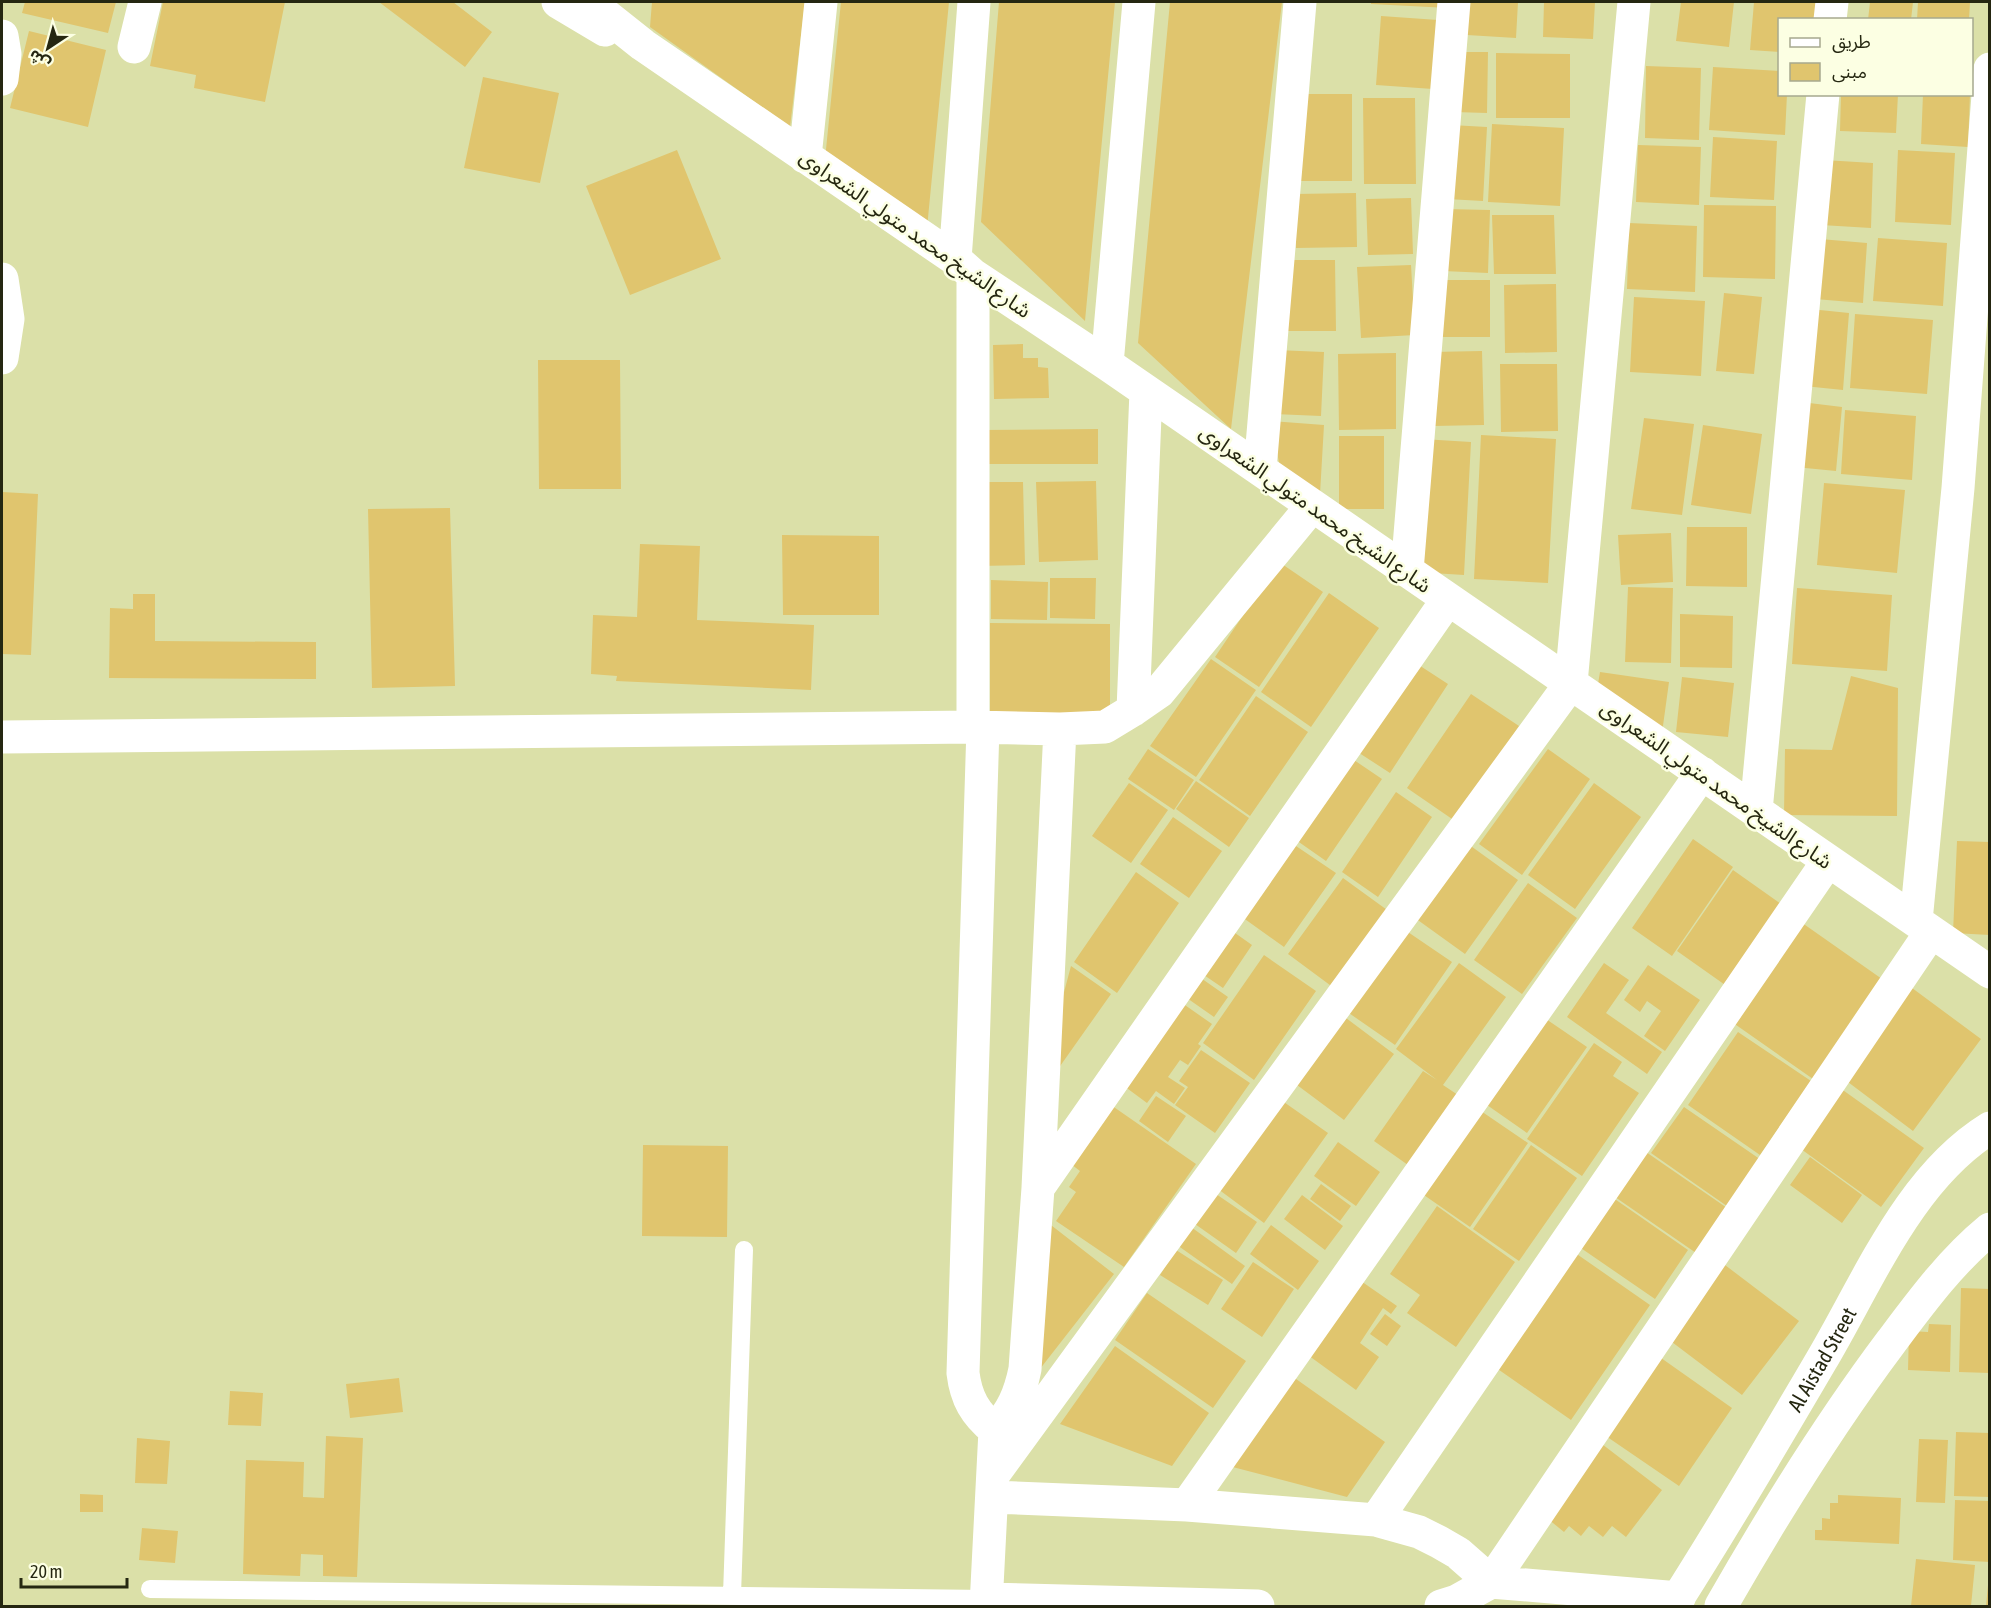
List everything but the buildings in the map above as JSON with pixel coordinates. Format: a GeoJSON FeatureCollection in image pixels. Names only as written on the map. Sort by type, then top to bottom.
{"type":"FeatureCollection","features":[{"type":"Feature","properties":{"kind":"street"},"geometry":{"type":"LineString","coordinates":[[134,47],[145,2]]}},
{"type":"Feature","properties":{"kind":"street","name":"شارع الشيخ محمد متولي الشعراوى"},"geometry":{"type":"LineString","coordinates":[[558,2],[605,13],[643,45],[1989,972]]}},
{"type":"Feature","properties":{"kind":"street"},"geometry":{"type":"LineString","coordinates":[[805,157],[821,2]]}},
{"type":"Feature","properties":{"kind":"street"},"geometry":{"type":"LineString","coordinates":[[974,2],[964,267],[978,727],[963,1373],[965,1389],[971,1406],[981,1419],[995,1430]]}},
{"type":"Feature","properties":{"kind":"street"},"geometry":{"type":"LineString","coordinates":[[1107,364],[1139,2]]}},
{"type":"Feature","properties":{"kind":"street"},"geometry":{"type":"LineString","coordinates":[[1260,469],[1300,2]]}},
{"type":"Feature","properties":{"kind":"street"},"geometry":{"type":"LineString","coordinates":[[1407,571],[1454,2]]}},
{"type":"Feature","properties":{"kind":"street"},"geometry":{"type":"LineString","coordinates":[[992,1486],[1570,683],[1634,2]]}},
{"type":"Feature","properties":{"kind":"street"},"geometry":{"type":"LineString","coordinates":[[1830,18],[1832,2]]}},
{"type":"Feature","properties":{"kind":"street"},"geometry":{"type":"LineString","coordinates":[[2,36],[5,54],[2,79]]}},
{"type":"Feature","properties":{"kind":"street"},"geometry":{"type":"LineString","coordinates":[[1441,1606],[1475,1593],[1491,1582],[1924,927],[1989,69]]}},
{"type":"Feature","properties":{"kind":"street"},"geometry":{"type":"LineString","coordinates":[[1756,811],[1823,96]]}},
{"type":"Feature","properties":{"kind":"street"},"geometry":{"type":"LineString","coordinates":[[2,279],[5,319],[2,358]]}},
{"type":"Feature","properties":{"kind":"street"},"geometry":{"type":"LineString","coordinates":[[1133,710],[1146,391]]}},
{"type":"Feature","properties":{"kind":"street"},"geometry":{"type":"LineString","coordinates":[[2,737],[1105,727],[1159,692],[1312,506]]}},
{"type":"Feature","properties":{"kind":"street"},"geometry":{"type":"LineString","coordinates":[[1038,1188],[1448,599]]}},
{"type":"Feature","properties":{"kind":"street"},"geometry":{"type":"LineString","coordinates":[[1060,729],[1038,1188],[1025,1369],[1016,1403],[1007,1418],[995,1430],[986,1603],[1258,1606]]}},
{"type":"Feature","properties":{"kind":"street"},"geometry":{"type":"LineString","coordinates":[[1187,1505],[1702,773]]}},
{"type":"Feature","properties":{"kind":"street"},"geometry":{"type":"LineString","coordinates":[[1376,1520],[1828,861]]}},
{"type":"Feature","properties":{"kind":"street","name":"Al Aistad Street"},"geometry":{"type":"LineString","coordinates":[[1676,1602],[1822,1360],[1902,1218],[1943,1165],[1988,1133]]}},
{"type":"Feature","properties":{"kind":"street","name":"Al Aistad Street"},"geometry":{"type":"LineString","coordinates":[[1722,1606],[1793,1486],[1872,1367],[1952,1266],[1989,1229]]}},
{"type":"Feature","properties":{"kind":"street"},"geometry":{"type":"LineString","coordinates":[[992,1486],[1376,1520],[1419,1532],[1439,1542],[1458,1553],[1491,1582],[1676,1602]]}},
{"type":"Feature","properties":{"kind":"lane"},"geometry":{"type":"LineString","coordinates":[[732,1594],[744,1250]]}},
{"type":"Feature","properties":{"kind":"lane"},"geometry":{"type":"LineString","coordinates":[[150,1588],[558,1600],[732,1594],[986,1603]]}}]}
